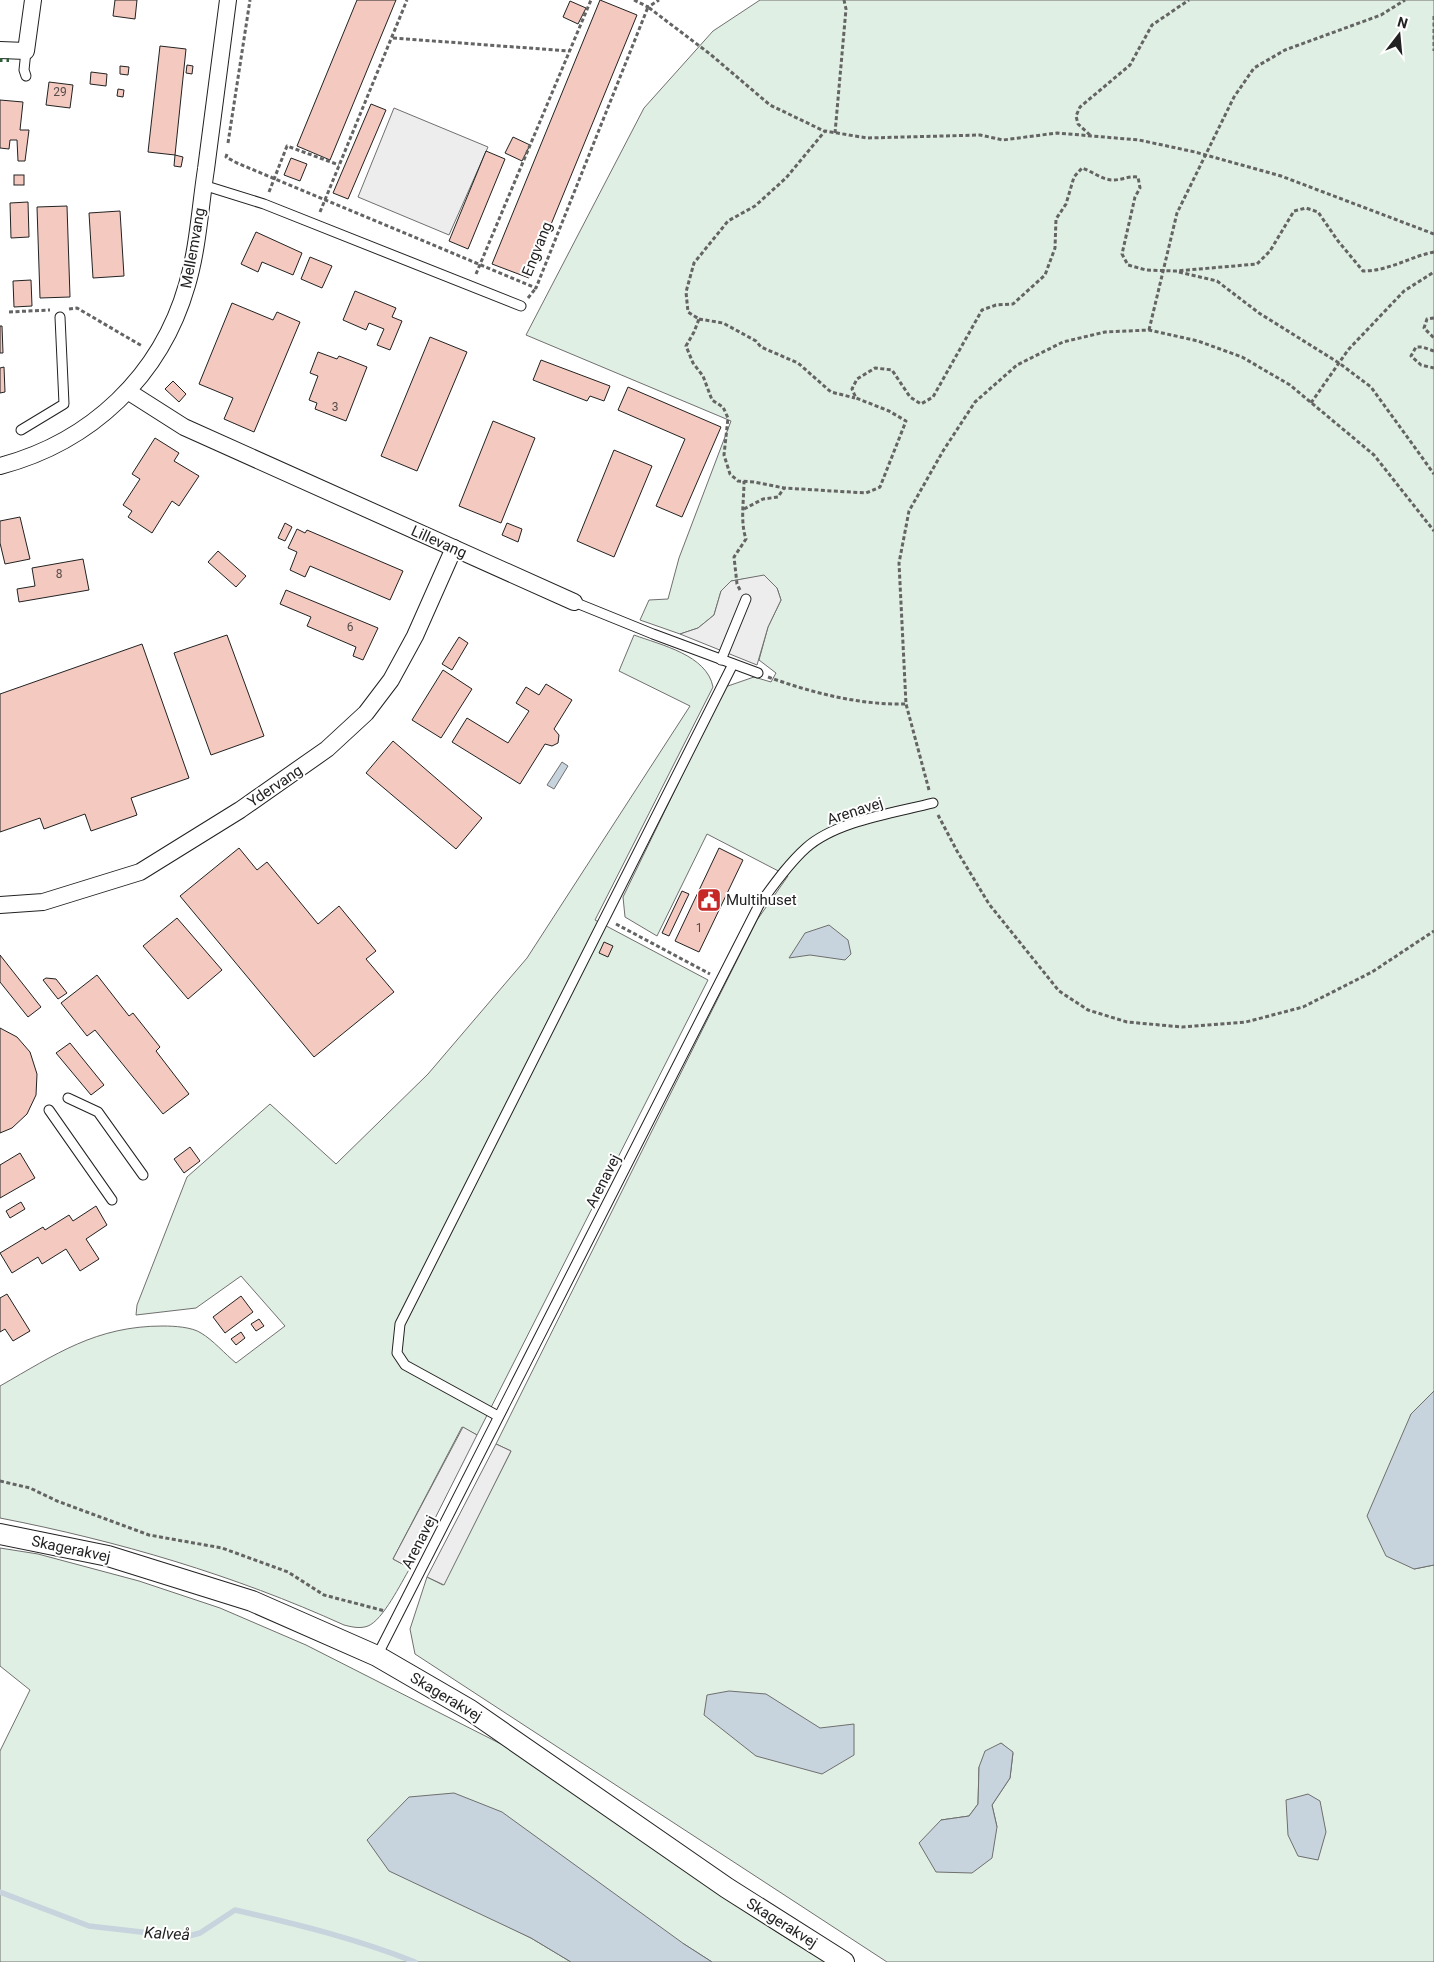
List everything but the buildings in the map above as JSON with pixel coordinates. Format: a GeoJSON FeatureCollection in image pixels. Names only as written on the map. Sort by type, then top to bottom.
{"type":"FeatureCollection","features":[{"type":"Feature","properties":{"kind":"street"},"geometry":{"type":"LineString","coordinates":[[0,50],[26,51],[33,0]]}},
{"type":"Feature","properties":{"kind":"street","name":"Mellemvang"},"geometry":{"type":"LineString","coordinates":[[0,466],[27,459],[76,434],[129,392],[156,354],[174,321],[193,263],[228,0]]}},
{"type":"Feature","properties":{"kind":"street","name":"Lillevang"},"geometry":{"type":"LineString","coordinates":[[129,392],[184,427],[574,602]]}},
{"type":"Feature","properties":{"kind":"street","name":"Ydervang"},"geometry":{"type":"LineString","coordinates":[[0,905],[43,902],[140,872],[240,810],[327,749],[366,713],[391,680],[414,636],[454,548]]}},
{"type":"Feature","properties":{"kind":"street","name":"Skagerakvej"},"geometry":{"type":"LineString","coordinates":[[0,1534],[108,1556],[252,1601],[377,1656],[470,1710],[727,1888],[844,1962]]}},
{"type":"Feature","properties":{"kind":"lane"},"geometry":{"type":"LineString","coordinates":[[26,51],[24,70],[26,76]]}},
{"type":"Feature","properties":{"kind":"lane"},"geometry":{"type":"LineString","coordinates":[[204,185],[264,204],[520,306]]}},
{"type":"Feature","properties":{"kind":"lane"},"geometry":{"type":"LineString","coordinates":[[21,430],[64,404],[60,317]]}},
{"type":"Feature","properties":{"kind":"lane"},"geometry":{"type":"LineString","coordinates":[[721,660],[746,599]]}},
{"type":"Feature","properties":{"kind":"lane","name":"Lillevang"},"geometry":{"type":"LineString","coordinates":[[574,602],[758,673]]}},
{"type":"Feature","properties":{"kind":"lane"},"geometry":{"type":"LineString","coordinates":[[498,1416],[405,1366],[398,1353],[400,1324],[733,664]]}},
{"type":"Feature","properties":{"kind":"lane","name":"Arenavej"},"geometry":{"type":"LineString","coordinates":[[377,1656],[759,905],[806,847],[847,825],[933,803]]}},
{"type":"Feature","properties":{"kind":"lane"},"geometry":{"type":"LineString","coordinates":[[68,1098],[98,1112],[143,1175]]}},
{"type":"Feature","properties":{"kind":"lane"},"geometry":{"type":"LineString","coordinates":[[49,1110],[112,1200]]}},
{"type":"Feature","properties":{"kind":"path","name":"Engvang"},"geometry":{"type":"LineString","coordinates":[[250,0],[226,156],[325,200],[536,288],[648,7]]}},
{"type":"Feature","properties":{"kind":"path"},"geometry":{"type":"LineString","coordinates":[[314,224],[408,0]]}},
{"type":"Feature","properties":{"kind":"path"},"geometry":{"type":"LineString","coordinates":[[471,286],[592,0]]}},
{"type":"Feature","properties":{"kind":"path"},"geometry":{"type":"LineString","coordinates":[[634,0],[648,7],[710,54],[770,105],[825,131],[867,138],[980,135],[1003,140],[1057,133],[1139,140],[1205,154],[1281,176],[1434,234]]}},
{"type":"Feature","properties":{"kind":"path"},"geometry":{"type":"LineString","coordinates":[[648,7],[659,0]]}},
{"type":"Feature","properties":{"kind":"path"},"geometry":{"type":"LineString","coordinates":[[835,133],[846,9],[844,0]]}},
{"type":"Feature","properties":{"kind":"path"},"geometry":{"type":"LineString","coordinates":[[1090,135],[1078,124],[1076,116],[1080,107],[1130,65],[1152,25],[1189,0]]}},
{"type":"Feature","properties":{"kind":"path"},"geometry":{"type":"LineString","coordinates":[[1149,330],[1177,213],[1234,96],[1254,68],[1285,50],[1381,15],[1405,0]]}},
{"type":"Feature","properties":{"kind":"path"},"geometry":{"type":"LineString","coordinates":[[1434,16],[1434,51]]}},
{"type":"Feature","properties":{"kind":"path"},"geometry":{"type":"LineString","coordinates":[[393,38],[569,51]]}},
{"type":"Feature","properties":{"kind":"path"},"geometry":{"type":"LineString","coordinates":[[698,319],[694,332],[686,346],[712,400],[723,407],[728,418],[724,455],[730,474],[738,481],[784,488],[866,494],[880,488],[906,421],[889,411],[856,398],[831,392],[798,363],[761,347],[756,341],[723,323],[698,319],[688,312],[686,292],[694,263],[728,221],[755,206],[786,178],[825,131]]}},
{"type":"Feature","properties":{"kind":"path"},"geometry":{"type":"LineString","coordinates":[[264,204],[287,146],[339,165]]}},
{"type":"Feature","properties":{"kind":"path"},"geometry":{"type":"LineString","coordinates":[[856,398],[852,389],[857,379],[875,368],[892,370],[910,397],[921,404],[933,397],[982,310],[996,305],[1013,304],[1045,275],[1055,248],[1056,219],[1066,204],[1074,177],[1082,168],[1099,177],[1113,180],[1128,176],[1138,177],[1140,188],[1134,198],[1122,254],[1128,265],[1146,270],[1176,271],[1217,281],[1259,313],[1339,363],[1371,387],[1434,474]]}},
{"type":"Feature","properties":{"kind":"path"},"geometry":{"type":"LineString","coordinates":[[1176,271],[1257,264],[1270,251],[1294,211],[1306,208],[1318,212],[1338,241],[1363,271],[1376,271],[1396,266],[1417,255],[1434,252]]}},
{"type":"Feature","properties":{"kind":"path"},"geometry":{"type":"LineString","coordinates":[[1311,403],[1348,350],[1404,291],[1434,272]]}},
{"type":"Feature","properties":{"kind":"path"},"geometry":{"type":"LineString","coordinates":[[9,312],[77,308],[156,354]]}},
{"type":"Feature","properties":{"kind":"path"},"geometry":{"type":"LineString","coordinates":[[1434,318],[1427,319],[1424,328],[1434,338]]}},
{"type":"Feature","properties":{"kind":"path"},"geometry":{"type":"LineString","coordinates":[[1434,531],[1374,455],[1290,385],[1242,357],[1198,341],[1149,330],[1106,332],[1062,342],[1017,365],[975,402],[943,450],[909,511],[899,563],[906,704],[933,803],[957,851],[989,904],[1059,992],[1088,1010],[1127,1022],[1182,1027],[1246,1022],[1302,1006],[1372,972],[1434,931]]}},
{"type":"Feature","properties":{"kind":"path"},"geometry":{"type":"LineString","coordinates":[[1434,350],[1422,347],[1416,348],[1410,356],[1421,364],[1434,368]]}},
{"type":"Feature","properties":{"kind":"path"},"geometry":{"type":"LineString","coordinates":[[744,481],[744,509],[742,518],[746,539],[734,556],[737,584],[746,599]]}},
{"type":"Feature","properties":{"kind":"path"},"geometry":{"type":"LineString","coordinates":[[744,509],[763,499],[778,496],[784,488]]}},
{"type":"Feature","properties":{"kind":"path"},"geometry":{"type":"LineString","coordinates":[[758,673],[841,698],[876,704],[906,704]]}},
{"type":"Feature","properties":{"kind":"path"},"geometry":{"type":"LineString","coordinates":[[605,918],[721,980]]}},
{"type":"Feature","properties":{"kind":"path"},"geometry":{"type":"LineString","coordinates":[[0,1481],[30,1488],[57,1501],[149,1535],[222,1548],[288,1572],[324,1596],[362,1607],[398,1614]]}},
{"type":"Feature","properties":{"kind":"green space"},"geometry":{"type":"Polygon","coordinates":[[[760,0],[1434,0],[1434,1391],[1411,1414],[1414,1569],[1434,1565],[1434,1962],[887,1962],[415,1654],[410,1629],[427,1577],[443,1585],[511,1451],[496,1444],[757,920],[788,876],[707,834],[657,936],[625,917],[623,897],[725,687],[754,677],[771,682],[776,673],[759,660],[768,627],[781,600],[777,588],[763,576],[731,581],[721,591],[714,615],[698,628],[680,634],[640,620],[649,600],[668,599],[679,558],[731,421],[526,335],[644,108],[713,31],[760,0]],[[1001,1743],[979,1767],[978,1804],[969,1816],[941,1820],[997,1827],[992,1805],[1010,1778],[1013,1753],[1001,1743]]]}},
{"type":"Feature","properties":{"kind":"green space"},"geometry":{"type":"Polygon","coordinates":[[[634,635],[669,647],[692,659],[709,676],[713,687],[595,920],[708,980],[477,1435],[462,1427],[393,1559],[410,1568],[386,1609],[380,1617],[368,1626],[359,1628],[347,1626],[260,1590],[175,1561],[88,1537],[0,1518],[0,1386],[77,1344],[117,1331],[139,1327],[163,1326],[193,1329],[210,1339],[236,1363],[285,1326],[241,1276],[196,1308],[136,1315],[137,1305],[187,1177],[270,1104],[336,1164],[428,1074],[527,958],[690,706],[619,671],[634,635]]]}},
{"type":"Feature","properties":{"kind":"green space"},"geometry":{"type":"Polygon","coordinates":[[[0,1548],[38,1554],[139,1581],[220,1608],[306,1645],[503,1745],[780,1934],[826,1962],[712,1962],[684,1944],[495,1920],[531,1938],[571,1962],[0,1962],[0,1751],[30,1690],[0,1666],[0,1548]]]}},
{"type":"Feature","properties":{"kind":"shaded area"},"geometry":{"type":"Polygon","coordinates":[[[394,108],[488,147],[449,235],[358,197],[394,108]]]}},
{"type":"Feature","properties":{"kind":"shaded area"},"geometry":{"type":"Polygon","coordinates":[[[764,575],[777,588],[781,600],[768,627],[757,665],[680,634],[698,628],[714,615],[721,591],[731,581],[764,575]]]}},
{"type":"Feature","properties":{"kind":"shaded area"},"geometry":{"type":"Polygon","coordinates":[[[562,762],[568,766],[554,789],[547,785],[562,762]]]}},
{"type":"Feature","properties":{"kind":"shaded area"},"geometry":{"type":"Polygon","coordinates":[[[829,925],[848,940],[851,954],[845,960],[810,955],[789,958],[805,933],[829,925]]]}},
{"type":"Feature","properties":{"kind":"shaded area"},"geometry":{"type":"Polygon","coordinates":[[[1434,1391],[1434,1565],[1414,1569],[1386,1556],[1367,1516],[1411,1414],[1434,1391]]]}},
{"type":"Feature","properties":{"kind":"shaded area"},"geometry":{"type":"Polygon","coordinates":[[[463,1427],[477,1435],[410,1568],[393,1559],[463,1427]]]}},
{"type":"Feature","properties":{"kind":"shaded area"},"geometry":{"type":"Polygon","coordinates":[[[496,1444],[511,1451],[444,1585],[427,1577],[496,1444]]]}},
{"type":"Feature","properties":{"kind":"shaded area"},"geometry":{"type":"Polygon","coordinates":[[[729,1691],[766,1694],[820,1728],[854,1724],[854,1755],[822,1774],[756,1756],[704,1715],[707,1695],[729,1691]]]}},
{"type":"Feature","properties":{"kind":"shaded area"},"geometry":{"type":"Polygon","coordinates":[[[1001,1743],[1013,1752],[1010,1778],[992,1805],[997,1827],[992,1858],[972,1873],[936,1872],[919,1843],[941,1820],[969,1816],[978,1804],[979,1767],[985,1751],[1001,1743]]]}},
{"type":"Feature","properties":{"kind":"shaded area"},"geometry":{"type":"Polygon","coordinates":[[[454,1793],[502,1812],[684,1944],[712,1962],[571,1962],[531,1938],[389,1871],[367,1840],[409,1797],[454,1793]]]}},
{"type":"Feature","properties":{"kind":"shaded area"},"geometry":{"type":"Polygon","coordinates":[[[1308,1794],[1320,1801],[1326,1832],[1318,1860],[1298,1856],[1288,1835],[1286,1800],[1308,1794]]]}},
{"type":"Feature","properties":{"kind":"waterway","name":"Kalveå"},"geometry":{"type":"LineString","coordinates":[[0,1892],[89,1926],[185,1937],[200,1933],[235,1910],[326,1933],[371,1946],[415,1962]]}},
{"type":"Feature","properties":{"kind":"hedge"},"geometry":{"type":"LineString","coordinates":[[0,60],[10,60]]}},
{"type":"Feature","properties":{"kind":"place","name":"Multihuset"},"geometry":{"type":"Point","coordinates":[709,900]}}]}
